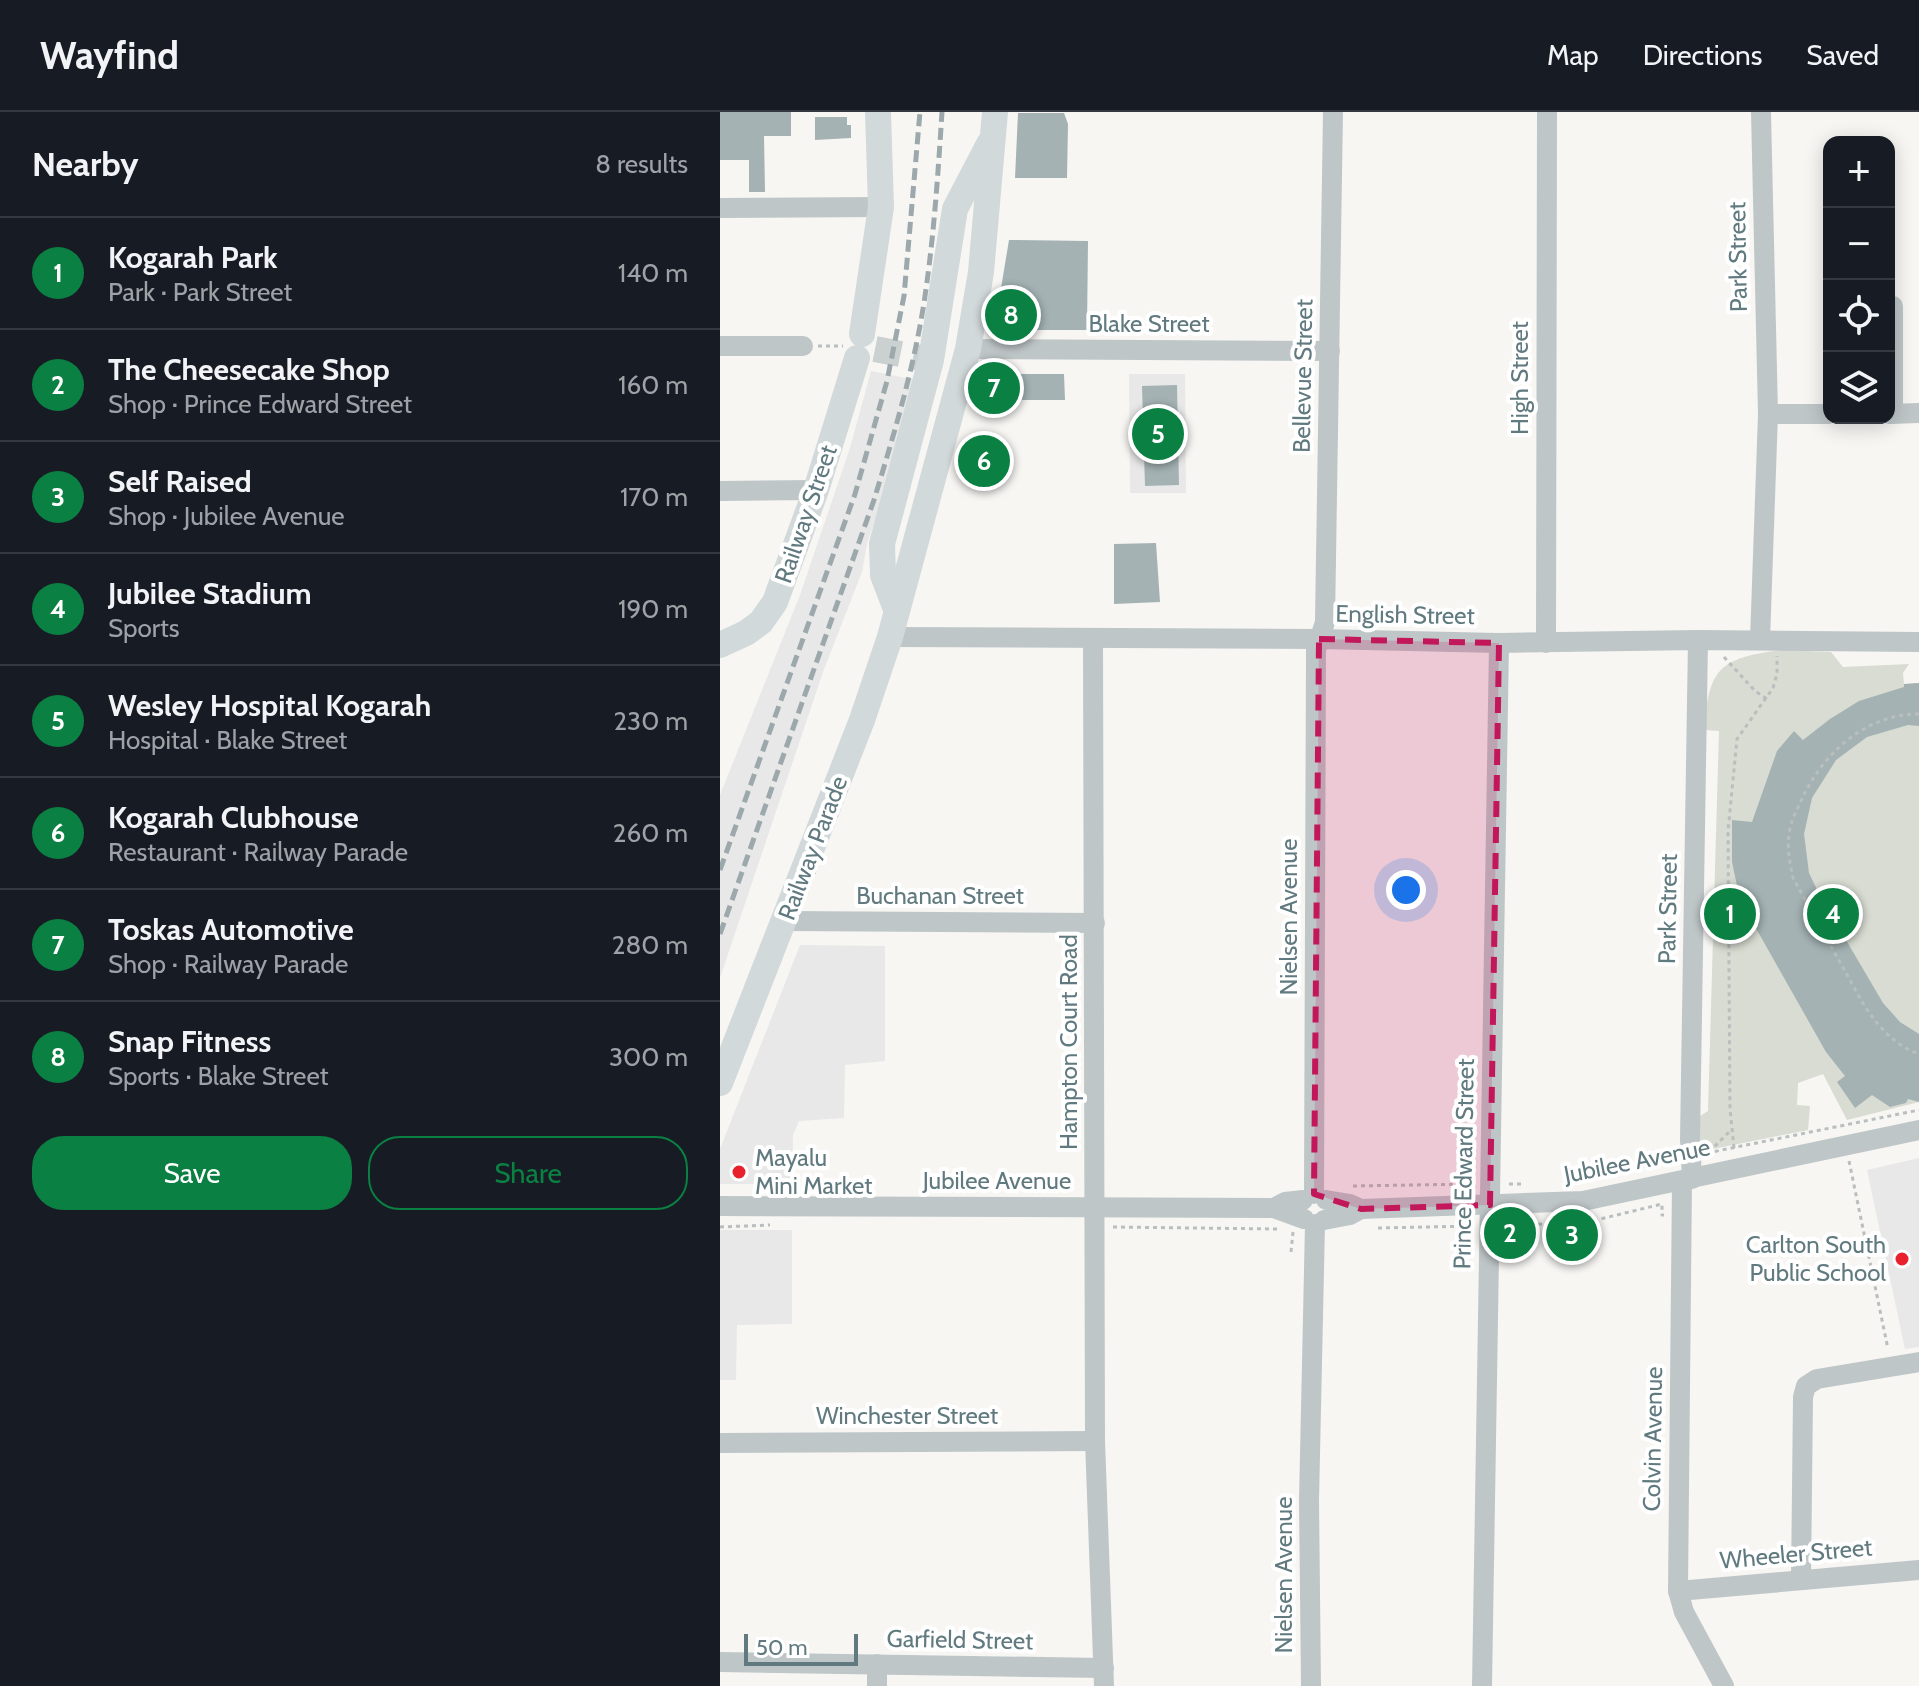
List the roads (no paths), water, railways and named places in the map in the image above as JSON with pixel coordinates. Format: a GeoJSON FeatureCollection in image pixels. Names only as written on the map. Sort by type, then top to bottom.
{"type":"FeatureCollection","features":[{"type":"Feature","properties":{"kind":"main road","name":"Railway Street"},"geometry":{"type":"LineString","coordinates":[[720,645],[761,622],[775,602],[816,490],[862,347],[881,207],[878,112]]}},
{"type":"Feature","properties":{"kind":"main road","name":"Railway Parade"},"geometry":{"type":"LineString","coordinates":[[720,1083],[862,720],[890,637],[968,349],[981,272],[994,124]]}},
{"type":"Feature","properties":{"kind":"main road","name":"Railway Parade"},"geometry":{"type":"LineString","coordinates":[[896,609],[883,575],[882,544],[959,199],[994,124]]}},
{"type":"Feature","properties":{"kind":"main road"},"geometry":{"type":"LineString","coordinates":[[953,223],[967,202],[988,203]]}},
{"type":"Feature","properties":{"kind":"street","name":"Bellevue Street"},"geometry":{"type":"LineString","coordinates":[[1319,639],[1325,622],[1333,112]]}},
{"type":"Feature","properties":{"kind":"street","name":"High Street"},"geometry":{"type":"LineString","coordinates":[[1546,643],[1547,112]]}},
{"type":"Feature","properties":{"kind":"street","name":"Park Street"},"geometry":{"type":"LineString","coordinates":[[1761,112],[1768,414],[1768,640]]}},
{"type":"Feature","properties":{"kind":"street"},"geometry":{"type":"LineString","coordinates":[[720,208],[881,207]]}},
{"type":"Feature","properties":{"kind":"street"},"geometry":{"type":"LineString","coordinates":[[720,346],[803,346]]}},
{"type":"Feature","properties":{"kind":"street","name":"Blake Street"},"geometry":{"type":"LineString","coordinates":[[968,349],[1330,351]]}},
{"type":"Feature","properties":{"kind":"street"},"geometry":{"type":"LineString","coordinates":[[1895,414],[1919,413]]}},
{"type":"Feature","properties":{"kind":"street"},"geometry":{"type":"LineString","coordinates":[[1768,414],[1823,414]]}},
{"type":"Feature","properties":{"kind":"street"},"geometry":{"type":"LineString","coordinates":[[720,491],[816,490]]}},
{"type":"Feature","properties":{"kind":"street","name":"English Street"},"geometry":{"type":"LineString","coordinates":[[890,637],[1499,643],[1703,640],[1919,642]]}},
{"type":"Feature","properties":{"kind":"street","name":"Hampton Court Road"},"geometry":{"type":"LineString","coordinates":[[1093,638],[1095,1441],[1104,1677]]}},
{"type":"Feature","properties":{"kind":"street","name":"Nielsen Avenue"},"geometry":{"type":"LineString","coordinates":[[1311,1686],[1309,1501],[1315,1209],[1316,650],[1319,639]]}},
{"type":"Feature","properties":{"kind":"street","name":"Park Street"},"geometry":{"type":"LineString","coordinates":[[1687,1180],[1699,1155],[1703,640]]}},
{"type":"Feature","properties":{"kind":"street","name":"Prince Edward Street"},"geometry":{"type":"LineString","coordinates":[[1482,1686],[1499,643]]}},
{"type":"Feature","properties":{"kind":"street","name":"Buchanan Street"},"geometry":{"type":"LineString","coordinates":[[785,921],[1095,923]]}},
{"type":"Feature","properties":{"kind":"street","name":"Jubilee Avenue"},"geometry":{"type":"LineString","coordinates":[[720,1206],[1274,1208],[1315,1209],[1350,1215],[1361,1209],[1490,1194],[1583,1201],[1919,1130]]}},
{"type":"Feature","properties":{"kind":"street","name":"Colvin Avenue"},"geometry":{"type":"LineString","coordinates":[[1687,1180],[1678,1591],[1684,1612],[1724,1686]]}},
{"type":"Feature","properties":{"kind":"street"},"geometry":{"type":"LineString","coordinates":[[1801,1580],[1803,1397],[1806,1386],[1817,1379],[1919,1362]]}},
{"type":"Feature","properties":{"kind":"street","name":"Winchester Street"},"geometry":{"type":"LineString","coordinates":[[720,1443],[1095,1441]]}},
{"type":"Feature","properties":{"kind":"street","name":"Wheeler Street"},"geometry":{"type":"LineString","coordinates":[[1678,1591],[1919,1570]]}},
{"type":"Feature","properties":{"kind":"street","name":"Garfield Street"},"geometry":{"type":"LineString","coordinates":[[720,1662],[877,1664],[1104,1677]]}},
{"type":"Feature","properties":{"kind":"street"},"geometry":{"type":"LineString","coordinates":[[877,1664],[877,1686]]}},
{"type":"Feature","properties":{"kind":"tunnel"},"geometry":{"type":"LineString","coordinates":[[875,349],[920,358]]}},
{"type":"Feature","properties":{"kind":"railway"},"geometry":{"type":"LineString","coordinates":[[720,870],[855,494],[887,381],[904,296],[920,112]]}},
{"type":"Feature","properties":{"kind":"railway"},"geometry":{"type":"LineString","coordinates":[[720,934],[874,500],[903,399],[916,348],[928,273],[942,112]]}},
{"type":"Feature","properties":{"kind":"place","name":"Snap Fitness"},"geometry":{"type":"Point","coordinates":[1011,315]}},
{"type":"Feature","properties":{"kind":"place","name":"Toskas Automotive"},"geometry":{"type":"Point","coordinates":[994,388]}},
{"type":"Feature","properties":{"kind":"place","name":"Wesley Hospital Kogarah"},"geometry":{"type":"Point","coordinates":[1158,434]}},
{"type":"Feature","properties":{"kind":"place","name":"Kogarah Clubhouse"},"geometry":{"type":"Point","coordinates":[984,461]}},
{"type":"Feature","properties":{"kind":"place","name":"Kogarah Park"},"geometry":{"type":"Point","coordinates":[1730,914]}},
{"type":"Feature","properties":{"kind":"place","name":"Jubilee Stadium"},"geometry":{"type":"Point","coordinates":[1833,914]}},
{"type":"Feature","properties":{"kind":"place","name":"Mayalu Mini Market"},"geometry":{"type":"Point","coordinates":[739,1172]}},
{"type":"Feature","properties":{"kind":"place","name":"The Cheesecake Shop"},"geometry":{"type":"Point","coordinates":[1510,1233]}},
{"type":"Feature","properties":{"kind":"place","name":"Self Raised"},"geometry":{"type":"Point","coordinates":[1572,1235]}},
{"type":"Feature","properties":{"kind":"place","name":"Carlton South Public School"},"geometry":{"type":"Point","coordinates":[1902,1259]}}]}
